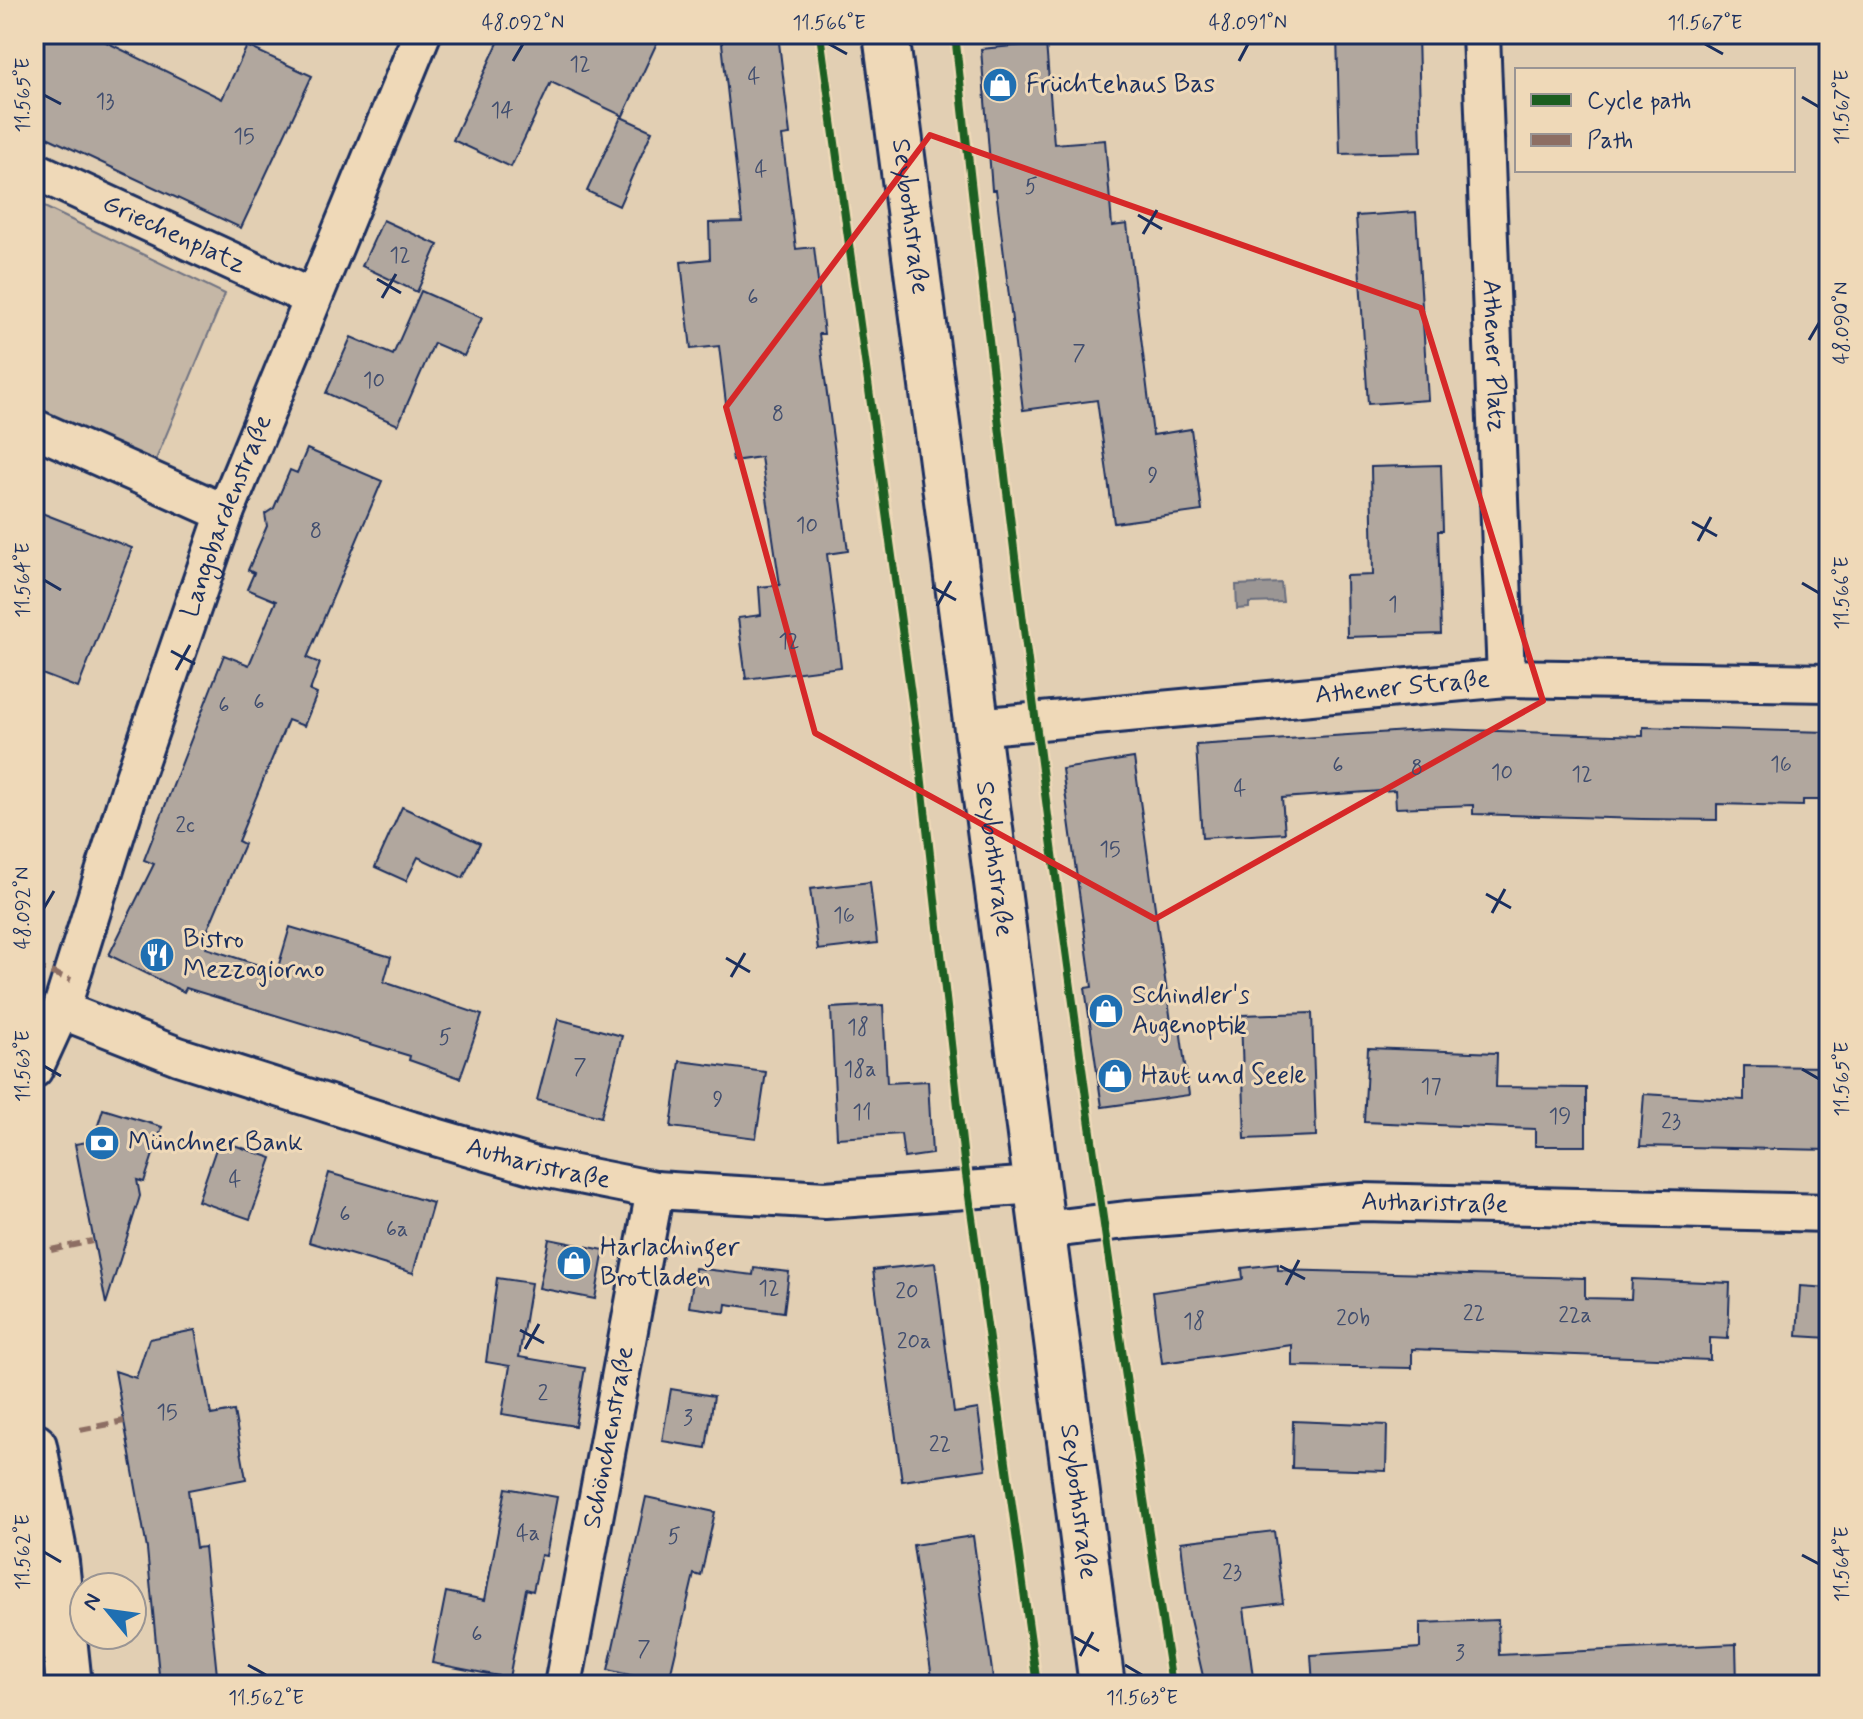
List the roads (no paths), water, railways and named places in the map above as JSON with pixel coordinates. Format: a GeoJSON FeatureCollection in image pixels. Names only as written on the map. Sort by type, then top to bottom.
{"type":"FeatureCollection","features":[{"type":"Feature","properties":{"kind":"street","name":"Langobardenstraße"},"geometry":{"type":"LineString","coordinates":[[34,1069],[48,1012],[132,783],[225,513],[422,34]]}},
{"type":"Feature","properties":{"kind":"street","name":"Seybothstraße"},"geometry":{"type":"LineString","coordinates":[[886,34],[1102,1685]]}},
{"type":"Feature","properties":{"kind":"street","name":"Athener Platz"},"geometry":{"type":"LineString","coordinates":[[1481,34],[1506,678]]}},
{"type":"Feature","properties":{"kind":"street","name":"Griechenplatz"},"geometry":{"type":"LineString","coordinates":[[34,170],[312,298]]}},
{"type":"Feature","properties":{"kind":"street"},"geometry":{"type":"LineString","coordinates":[[34,428],[225,513]]}},
{"type":"Feature","properties":{"kind":"street","name":"Athener Straße"},"geometry":{"type":"LineString","coordinates":[[976,727],[1506,678],[1829,683]]}},
{"type":"Feature","properties":{"kind":"street","name":"Autharistraße"},"geometry":{"type":"LineString","coordinates":[[48,1012],[411,1130],[539,1167],[655,1190],[825,1200],[1036,1185]]}},
{"type":"Feature","properties":{"kind":"street","name":"Schönchenstraße"},"geometry":{"type":"LineString","coordinates":[[563,1685],[655,1190]]}},
{"type":"Feature","properties":{"kind":"street","name":"Autharistraße"},"geometry":{"type":"LineString","coordinates":[[1044,1230],[1126,1220],[1363,1202],[1829,1213]]}},
{"type":"Feature","properties":{"kind":"street"},"geometry":{"type":"LineString","coordinates":[[34,1446],[56,1562],[69,1685]]}},
{"type":"Feature","properties":{"kind":"tram line"},"geometry":{"type":"LineString","coordinates":[[34,1631],[39,1685]]}},
{"type":"Feature","properties":{"kind":"place","name":"Früchtehaus Bas"},"geometry":{"type":"Point","coordinates":[1000,85]}},
{"type":"Feature","properties":{"kind":"place","name":"Bistro Mezzogiorno"},"geometry":{"type":"Point","coordinates":[157,955]}},
{"type":"Feature","properties":{"kind":"place","name":"Schindler's Augenoptik"},"geometry":{"type":"Point","coordinates":[1106,1011]}},
{"type":"Feature","properties":{"kind":"place","name":"Haut und Seele"},"geometry":{"type":"Point","coordinates":[1115,1076]}},
{"type":"Feature","properties":{"kind":"place","name":"Münchner Bank"},"geometry":{"type":"Point","coordinates":[102,1143]}},
{"type":"Feature","properties":{"kind":"place","name":"Harlachinger Brotladen"},"geometry":{"type":"Point","coordinates":[574,1263]}}]}
